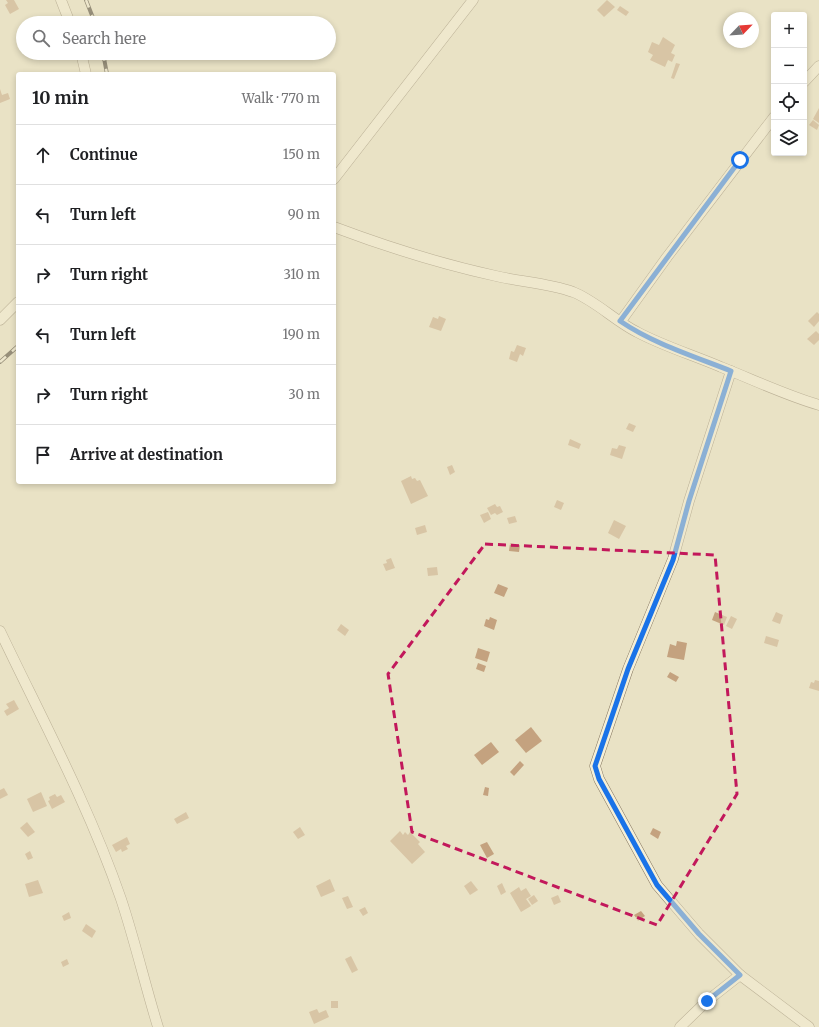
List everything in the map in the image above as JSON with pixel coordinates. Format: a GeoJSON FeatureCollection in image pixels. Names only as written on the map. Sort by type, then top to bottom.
{"type":"FeatureCollection","features":[{"type":"Feature","properties":{"kind":"street"},"geometry":{"type":"LineString","coordinates":[[61,0],[67,16]]}},
{"type":"Feature","properties":{"kind":"street"},"geometry":{"type":"LineString","coordinates":[[336,176],[473,0]]}},
{"type":"Feature","properties":{"kind":"street"},"geometry":{"type":"LineString","coordinates":[[83,60],[86,72]]}},
{"type":"Feature","properties":{"kind":"street"},"geometry":{"type":"LineString","coordinates":[[807,79],[819,66]]}},
{"type":"Feature","properties":{"kind":"street"},"geometry":{"type":"LineString","coordinates":[[620,321],[772,120]]}},
{"type":"Feature","properties":{"kind":"street"},"geometry":{"type":"LineString","coordinates":[[336,228],[448,265],[498,277],[545,284],[574,292],[636,332],[663,345],[731,371],[792,397],[819,405]]}},
{"type":"Feature","properties":{"kind":"street"},"geometry":{"type":"LineString","coordinates":[[0,320],[16,304]]}},
{"type":"Feature","properties":{"kind":"street"},"geometry":{"type":"LineString","coordinates":[[731,371],[689,501],[673,560],[628,669],[595,766],[599,779],[657,885],[694,929],[740,975],[809,1027]]}},
{"type":"Feature","properties":{"kind":"street"},"geometry":{"type":"LineString","coordinates":[[0,631],[72,778],[88,815],[121,899],[158,1027]]}},
{"type":"Feature","properties":{"kind":"street"},"geometry":{"type":"LineString","coordinates":[[680,1027],[707,1001],[740,975]]}},
{"type":"Feature","properties":{"kind":"highlighted area"},"geometry":{"type":"Polygon","coordinates":[[[485,544],[715,555],[737,794],[657,925],[412,832],[388,674],[485,544]]]}},
{"type":"Feature","properties":{"kind":"building"},"geometry":{"type":"Polygon","coordinates":[[[6,0],[14,0],[19,9],[10,14],[5,5],[8,3],[6,0]]]}},
{"type":"Feature","properties":{"kind":"building"},"geometry":{"type":"Polygon","coordinates":[[[607,0],[615,7],[604,17],[597,10],[607,0]]]}},
{"type":"Feature","properties":{"kind":"building"},"geometry":{"type":"Polygon","coordinates":[[[620,6],[629,12],[626,16],[617,10],[620,6]]]}},
{"type":"Feature","properties":{"kind":"building"},"geometry":{"type":"Polygon","coordinates":[[[663,37],[675,45],[671,53],[675,55],[672,62],[668,60],[665,67],[650,60],[653,55],[648,52],[652,42],[659,45],[663,37]]]}},
{"type":"Feature","properties":{"kind":"building"},"geometry":{"type":"Polygon","coordinates":[[[676,63],[680,64],[674,79],[671,78],[676,63]]]}},
{"type":"Feature","properties":{"kind":"building"},"geometry":{"type":"Polygon","coordinates":[[[0,89],[2,95],[8,93],[10,99],[0,103],[0,89]]]}},
{"type":"Feature","properties":{"kind":"building"},"geometry":{"type":"Polygon","coordinates":[[[819,108],[819,123],[813,119],[819,108]]]}},
{"type":"Feature","properties":{"kind":"building"},"geometry":{"type":"Polygon","coordinates":[[[813,120],[819,125],[817,130],[809,125],[813,120]]]}},
{"type":"Feature","properties":{"kind":"building"},"geometry":{"type":"Polygon","coordinates":[[[817,312],[819,314],[819,321],[814,327],[808,321],[817,312]]]}},
{"type":"Feature","properties":{"kind":"building"},"geometry":{"type":"Polygon","coordinates":[[[439,316],[446,319],[441,331],[429,327],[433,317],[438,319],[439,316]]]}},
{"type":"Feature","properties":{"kind":"building"},"geometry":{"type":"Polygon","coordinates":[[[816,331],[819,334],[819,340],[814,345],[807,339],[816,331]]]}},
{"type":"Feature","properties":{"kind":"building"},"geometry":{"type":"Polygon","coordinates":[[[517,345],[526,348],[523,356],[520,354],[517,362],[509,359],[511,351],[514,352],[517,345]]]}},
{"type":"Feature","properties":{"kind":"building"},"geometry":{"type":"Polygon","coordinates":[[[629,423],[636,426],[633,432],[626,429],[629,423]]]}},
{"type":"Feature","properties":{"kind":"building"},"geometry":{"type":"Polygon","coordinates":[[[570,439],[581,444],[579,449],[568,445],[570,439]]]}},
{"type":"Feature","properties":{"kind":"building"},"geometry":{"type":"Polygon","coordinates":[[[619,445],[626,447],[622,459],[610,455],[612,448],[617,449],[619,445]]]}},
{"type":"Feature","properties":{"kind":"building"},"geometry":{"type":"Polygon","coordinates":[[[452,465],[455,472],[450,475],[447,467],[452,465]]]}},
{"type":"Feature","properties":{"kind":"building"},"geometry":{"type":"Polygon","coordinates":[[[411,476],[412,479],[415,478],[417,481],[420,480],[428,496],[411,504],[401,481],[411,476]]]}},
{"type":"Feature","properties":{"kind":"building"},"geometry":{"type":"Polygon","coordinates":[[[557,500],[564,503],[561,510],[554,507],[557,500]]]}},
{"type":"Feature","properties":{"kind":"building"},"geometry":{"type":"Polygon","coordinates":[[[495,504],[497,507],[500,506],[503,512],[497,515],[495,513],[491,515],[487,508],[495,504]]]}},
{"type":"Feature","properties":{"kind":"building"},"geometry":{"type":"Polygon","coordinates":[[[488,512],[491,519],[484,523],[480,515],[488,512]]]}},
{"type":"Feature","properties":{"kind":"building"},"geometry":{"type":"Polygon","coordinates":[[[515,516],[517,522],[509,524],[507,518],[515,516]]]}},
{"type":"Feature","properties":{"kind":"building"},"geometry":{"type":"Polygon","coordinates":[[[614,520],[626,526],[619,539],[608,533],[614,520]]]}},
{"type":"Feature","properties":{"kind":"building"},"geometry":{"type":"Polygon","coordinates":[[[425,525],[427,532],[417,535],[415,528],[425,525]]]}},
{"type":"Feature","properties":{"kind":"building"},"geometry":{"type":"Polygon","coordinates":[[[510,543],[520,545],[519,552],[509,551],[510,543]]]}},
{"type":"Feature","properties":{"kind":"building"},"geometry":{"type":"Polygon","coordinates":[[[391,558],[395,568],[386,571],[383,564],[387,563],[386,560],[391,558]]]}},
{"type":"Feature","properties":{"kind":"building"},"geometry":{"type":"Polygon","coordinates":[[[437,567],[438,575],[428,576],[427,568],[437,567]]]}},
{"type":"Feature","properties":{"kind":"building"},"geometry":{"type":"Polygon","coordinates":[[[498,584],[508,588],[504,597],[494,593],[498,584]]]}},
{"type":"Feature","properties":{"kind":"building"},"geometry":{"type":"Polygon","coordinates":[[[715,612],[727,617],[724,625],[712,620],[715,612]]]}},
{"type":"Feature","properties":{"kind":"building"},"geometry":{"type":"Polygon","coordinates":[[[776,612],[783,615],[780,624],[772,621],[776,612]]]}},
{"type":"Feature","properties":{"kind":"building"},"geometry":{"type":"Polygon","coordinates":[[[731,616],[737,619],[732,629],[726,626],[731,616]]]}},
{"type":"Feature","properties":{"kind":"building"},"geometry":{"type":"Polygon","coordinates":[[[490,617],[497,620],[494,630],[484,626],[486,619],[489,620],[490,617]]]}},
{"type":"Feature","properties":{"kind":"building"},"geometry":{"type":"Polygon","coordinates":[[[341,624],[349,630],[345,636],[337,630],[341,624]]]}},
{"type":"Feature","properties":{"kind":"building"},"geometry":{"type":"Polygon","coordinates":[[[766,636],[779,640],[777,647],[764,643],[766,636]]]}},
{"type":"Feature","properties":{"kind":"building"},"geometry":{"type":"Polygon","coordinates":[[[677,641],[687,643],[684,660],[667,657],[670,644],[676,646],[677,641]]]}},
{"type":"Feature","properties":{"kind":"building"},"geometry":{"type":"Polygon","coordinates":[[[478,648],[490,652],[487,662],[475,658],[478,648]]]}},
{"type":"Feature","properties":{"kind":"building"},"geometry":{"type":"Polygon","coordinates":[[[478,663],[486,666],[484,672],[476,669],[478,663]]]}},
{"type":"Feature","properties":{"kind":"building"},"geometry":{"type":"Polygon","coordinates":[[[670,672],[679,677],[676,682],[667,677],[670,672]]]}},
{"type":"Feature","properties":{"kind":"building"},"geometry":{"type":"Polygon","coordinates":[[[815,680],[819,681],[819,691],[809,688],[811,682],[814,683],[815,680]]]}},
{"type":"Feature","properties":{"kind":"building"},"geometry":{"type":"Polygon","coordinates":[[[14,700],[19,709],[7,716],[4,711],[9,708],[6,704],[14,700]]]}},
{"type":"Feature","properties":{"kind":"building"},"geometry":{"type":"Polygon","coordinates":[[[531,727],[542,741],[526,753],[515,740],[531,727]]]}},
{"type":"Feature","properties":{"kind":"building"},"geometry":{"type":"Polygon","coordinates":[[[491,742],[499,752],[482,765],[474,755],[491,742]]]}},
{"type":"Feature","properties":{"kind":"building"},"geometry":{"type":"Polygon","coordinates":[[[520,761],[524,765],[514,776],[510,772],[520,761]]]}},
{"type":"Feature","properties":{"kind":"building"},"geometry":{"type":"Polygon","coordinates":[[[485,787],[489,788],[488,796],[483,795],[485,787]]]}},
{"type":"Feature","properties":{"kind":"building"},"geometry":{"type":"Polygon","coordinates":[[[4,788],[8,795],[0,799],[0,790],[4,788]]]}},
{"type":"Feature","properties":{"kind":"building"},"geometry":{"type":"Polygon","coordinates":[[[41,792],[47,806],[33,812],[27,799],[41,792]]]}},
{"type":"Feature","properties":{"kind":"building"},"geometry":{"type":"Polygon","coordinates":[[[55,794],[57,797],[61,795],[65,802],[52,809],[48,801],[50,800],[49,797],[55,794]]]}},
{"type":"Feature","properties":{"kind":"building"},"geometry":{"type":"Polygon","coordinates":[[[186,812],[189,818],[177,824],[174,819],[186,812]]]}},
{"type":"Feature","properties":{"kind":"building"},"geometry":{"type":"Polygon","coordinates":[[[27,822],[35,832],[28,837],[20,828],[27,822]]]}},
{"type":"Feature","properties":{"kind":"building"},"geometry":{"type":"Polygon","coordinates":[[[300,827],[305,835],[298,839],[293,832],[300,827]]]}},
{"type":"Feature","properties":{"kind":"building"},"geometry":{"type":"Polygon","coordinates":[[[653,828],[661,832],[658,839],[650,834],[653,828]]]}},
{"type":"Feature","properties":{"kind":"building"},"geometry":{"type":"Polygon","coordinates":[[[400,831],[403,835],[405,832],[408,835],[410,832],[420,842],[418,844],[425,852],[412,864],[390,841],[400,831]]]}},
{"type":"Feature","properties":{"kind":"building"},"geometry":{"type":"Polygon","coordinates":[[[127,837],[130,844],[126,846],[128,849],[122,852],[121,849],[116,852],[112,845],[127,837]]]}},
{"type":"Feature","properties":{"kind":"building"},"geometry":{"type":"Polygon","coordinates":[[[487,842],[494,854],[487,858],[480,845],[487,842]]]}},
{"type":"Feature","properties":{"kind":"building"},"geometry":{"type":"Polygon","coordinates":[[[30,851],[33,858],[28,860],[25,854],[30,851]]]}},
{"type":"Feature","properties":{"kind":"building"},"geometry":{"type":"Polygon","coordinates":[[[330,879],[335,891],[321,897],[316,886],[330,879]]]}},
{"type":"Feature","properties":{"kind":"building"},"geometry":{"type":"Polygon","coordinates":[[[38,880],[43,893],[29,897],[25,884],[38,880]]]}},
{"type":"Feature","properties":{"kind":"building"},"geometry":{"type":"Polygon","coordinates":[[[471,881],[478,890],[470,895],[464,886],[471,881]]]}},
{"type":"Feature","properties":{"kind":"building"},"geometry":{"type":"Polygon","coordinates":[[[502,883],[506,892],[501,895],[497,886],[502,883]]]}},
{"type":"Feature","properties":{"kind":"building"},"geometry":{"type":"Polygon","coordinates":[[[519,887],[521,891],[526,888],[531,896],[526,899],[531,906],[521,912],[510,893],[519,887]]]}},
{"type":"Feature","properties":{"kind":"building"},"geometry":{"type":"Polygon","coordinates":[[[534,895],[538,901],[532,905],[528,899],[534,895]]]}},
{"type":"Feature","properties":{"kind":"building"},"geometry":{"type":"Polygon","coordinates":[[[558,895],[561,902],[554,905],[551,898],[558,895]]]}},
{"type":"Feature","properties":{"kind":"building"},"geometry":{"type":"Polygon","coordinates":[[[348,896],[353,907],[347,909],[342,898],[348,896]]]}},
{"type":"Feature","properties":{"kind":"building"},"geometry":{"type":"Polygon","coordinates":[[[365,907],[368,913],[363,916],[359,910],[365,907]]]}},
{"type":"Feature","properties":{"kind":"building"},"geometry":{"type":"Polygon","coordinates":[[[641,911],[645,916],[638,921],[634,915],[641,911]]]}},
{"type":"Feature","properties":{"kind":"building"},"geometry":{"type":"Polygon","coordinates":[[[69,912],[71,918],[64,921],[62,916],[69,912]]]}},
{"type":"Feature","properties":{"kind":"building"},"geometry":{"type":"Polygon","coordinates":[[[86,924],[96,931],[92,938],[82,931],[86,924]]]}},
{"type":"Feature","properties":{"kind":"building"},"geometry":{"type":"Polygon","coordinates":[[[351,956],[358,970],[352,973],[345,959],[351,956]]]}},
{"type":"Feature","properties":{"kind":"building"},"geometry":{"type":"Polygon","coordinates":[[[67,959],[69,964],[63,967],[61,962],[67,959]]]}},
{"type":"Feature","properties":{"kind":"building"},"geometry":{"type":"Polygon","coordinates":[[[331,1001],[338,1001],[338,1008],[331,1008],[331,1001]]]}},
{"type":"Feature","properties":{"kind":"building"},"geometry":{"type":"Polygon","coordinates":[[[317,1009],[319,1013],[326,1010],[329,1017],[314,1024],[309,1012],[317,1009]]]}},
{"type":"Feature","properties":{"kind":"railway"},"geometry":{"type":"LineString","coordinates":[[86,0],[92,16]]}},
{"type":"Feature","properties":{"kind":"railway"},"geometry":{"type":"LineString","coordinates":[[104,60],[107,72]]}},
{"type":"Feature","properties":{"kind":"railway"},"geometry":{"type":"LineString","coordinates":[[0,362],[16,348]]}},
{"type":"Feature","properties":{"kind":"route"},"geometry":{"type":"LineString","coordinates":[[707,1001],[740,975],[680,914],[657,885],[646,868],[630,834],[599,779],[595,766],[628,669],[648,617],[664,585],[673,560],[689,501],[731,371],[663,345],[636,332],[620,321],[667,257],[698,219],[740,160]]}}]}
